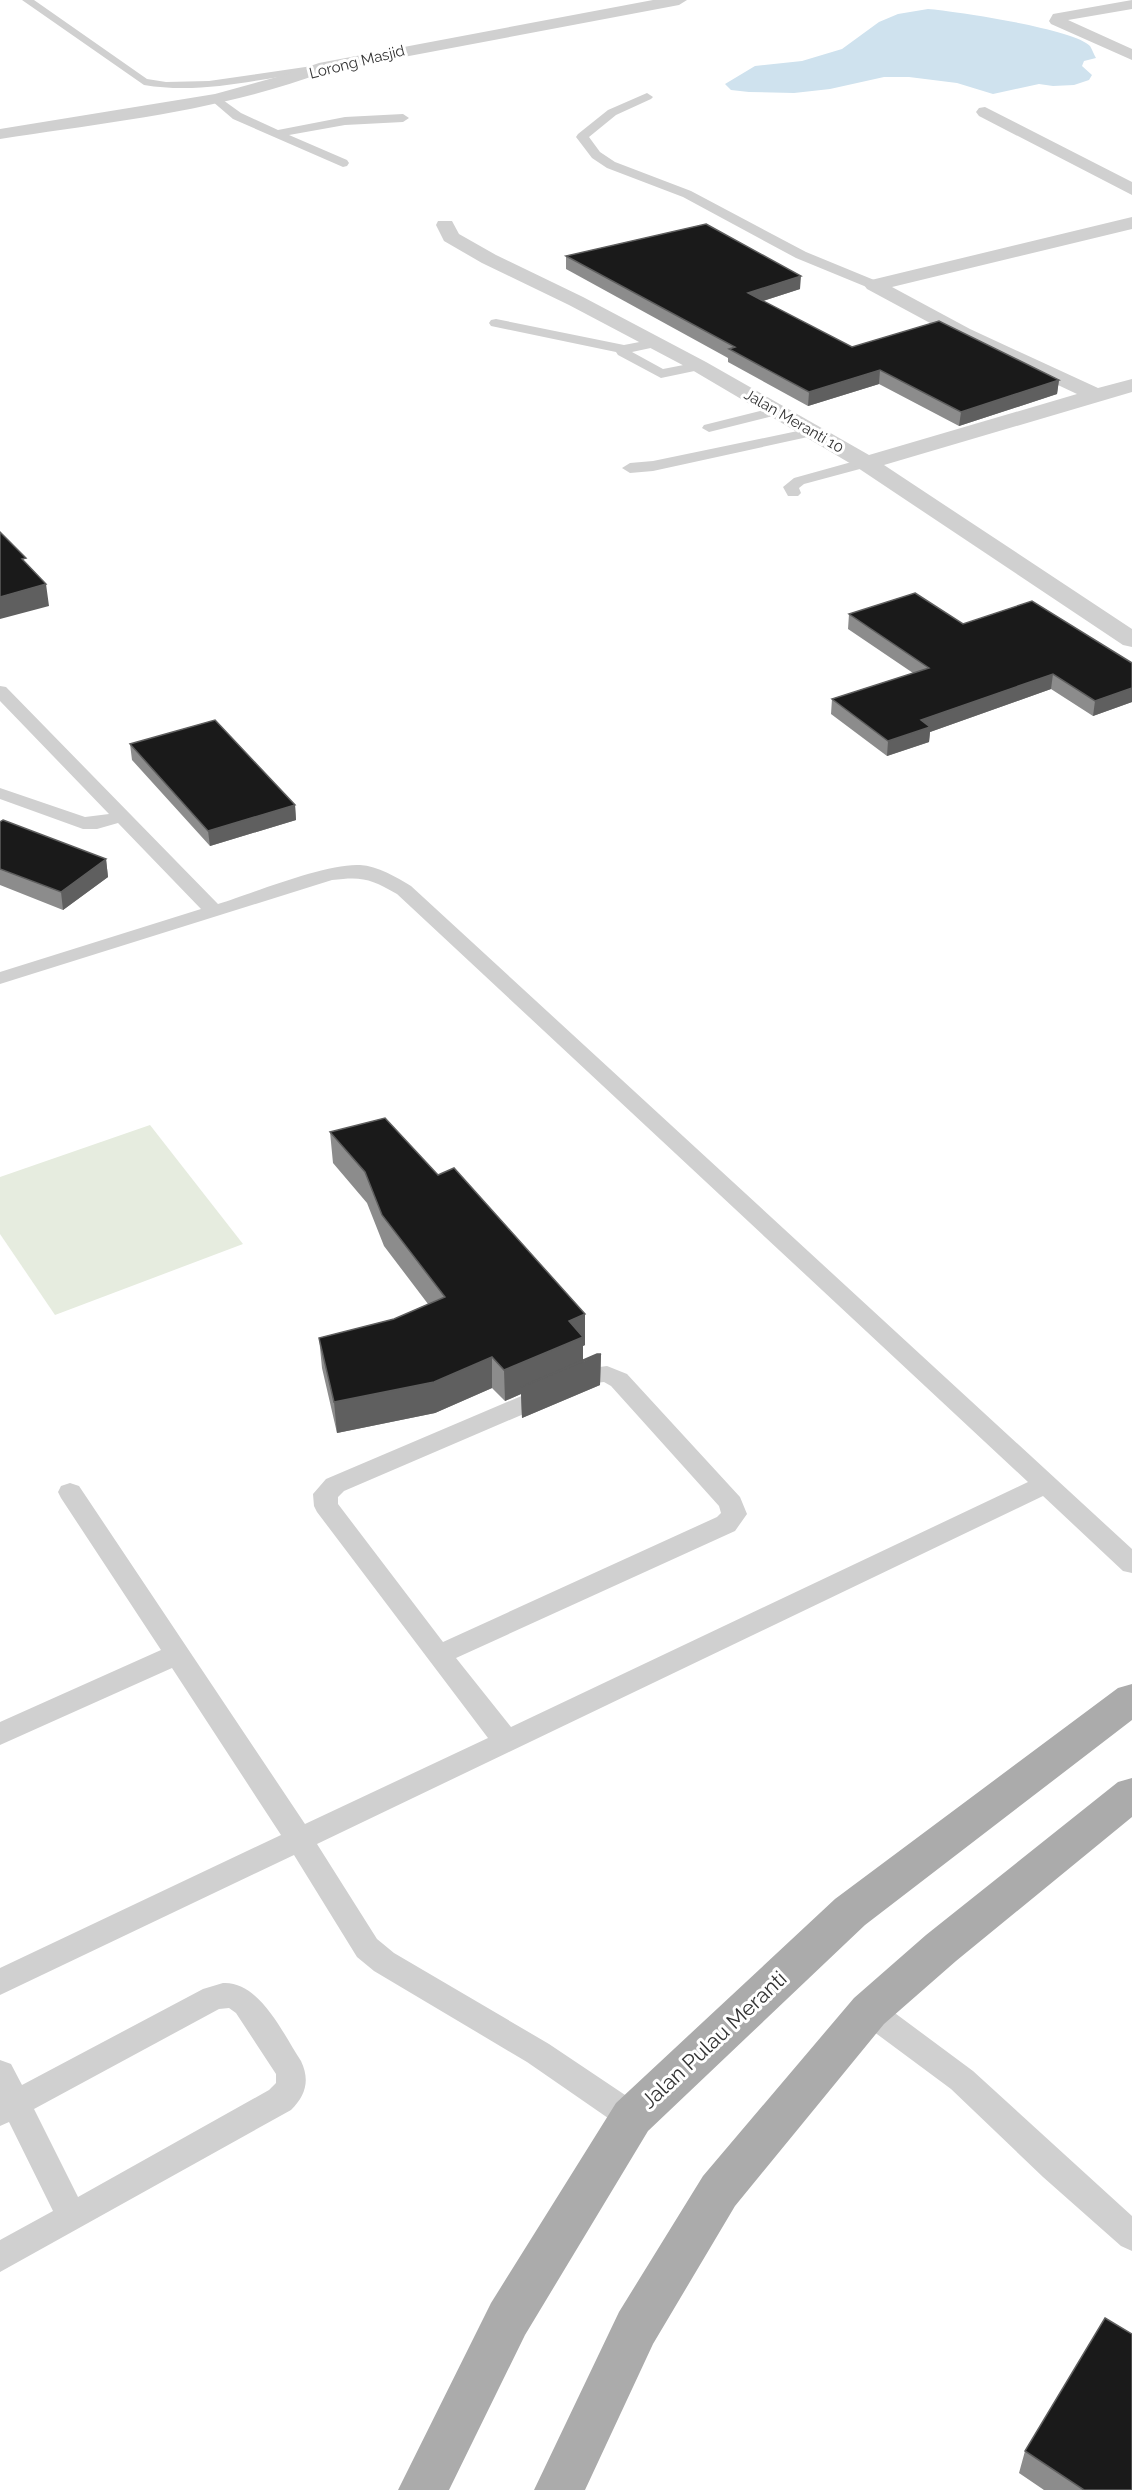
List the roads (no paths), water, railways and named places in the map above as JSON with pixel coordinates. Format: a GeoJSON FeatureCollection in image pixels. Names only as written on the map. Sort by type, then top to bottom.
{"type":"FeatureCollection","features":[{"type":"Feature","properties":{"kind":"main road","name":"Jalan Pulau Meranti"},"geometry":{"type":"LineString","coordinates":[[423,2490],[508,2319],[632,2117],[849,1911],[1132,1699]]}},
{"type":"Feature","properties":{"kind":"main road"},"geometry":{"type":"LineString","coordinates":[[559,2490],[636,2328],[719,2191],[869,2011],[941,1948],[1132,1794]]}},
{"type":"Feature","properties":{"kind":"street","name":"Lorong Masjid"},"geometry":{"type":"LineString","coordinates":[[0,134],[216,99],[299,77],[319,68],[410,48],[679,0]]}},
{"type":"Feature","properties":{"kind":"street"},"geometry":{"type":"LineString","coordinates":[[1132,4],[1059,17],[1057,21],[1132,55]]}},
{"type":"Feature","properties":{"kind":"street"},"geometry":{"type":"LineString","coordinates":[[985,112],[1132,189]]}},
{"type":"Feature","properties":{"kind":"street"},"geometry":{"type":"LineString","coordinates":[[874,285],[1132,223]]}},
{"type":"Feature","properties":{"kind":"street","name":"Jalan Meranti 10"},"geometry":{"type":"LineString","coordinates":[[444,225],[451,237],[489,259],[576,301],[699,366],[866,463],[1132,640]]}},
{"type":"Feature","properties":{"kind":"street"},"geometry":{"type":"LineString","coordinates":[[874,285],[963,333],[1096,395]]}},
{"type":"Feature","properties":{"kind":"street"},"geometry":{"type":"LineString","coordinates":[[866,463],[1132,385]]}},
{"type":"Feature","properties":{"kind":"lane"},"geometry":{"type":"LineString","coordinates":[[27,0],[144,82],[165,87],[196,87],[319,68]]}},
{"type":"Feature","properties":{"kind":"lane"},"geometry":{"type":"LineString","coordinates":[[647,97],[611,111],[601,117],[582,136],[596,155],[611,165],[687,194],[801,255],[874,285]]}},
{"type":"Feature","properties":{"kind":"lane"},"geometry":{"type":"LineString","coordinates":[[216,99],[237,116],[344,163]]}},
{"type":"Feature","properties":{"kind":"lane"},"geometry":{"type":"LineString","coordinates":[[279,133],[335,122],[403,118]]}},
{"type":"Feature","properties":{"kind":"lane"},"geometry":{"type":"LineString","coordinates":[[496,323],[624,349],[655,344]]}},
{"type":"Feature","properties":{"kind":"lane"},"geometry":{"type":"LineString","coordinates":[[624,349],[623,352],[661,374],[699,366]]}},
{"type":"Feature","properties":{"kind":"lane"},"geometry":{"type":"LineString","coordinates":[[710,428],[776,411]]}},
{"type":"Feature","properties":{"kind":"lane"},"geometry":{"type":"LineString","coordinates":[[630,468],[663,465],[812,432]]}},
{"type":"Feature","properties":{"kind":"lane"},"geometry":{"type":"LineString","coordinates":[[793,493],[791,487],[799,481],[866,463]]}},
{"type":"Feature","properties":{"kind":"lane"},"geometry":{"type":"LineString","coordinates":[[0,691],[213,910]]}},
{"type":"Feature","properties":{"kind":"lane"},"geometry":{"type":"LineString","coordinates":[[0,793],[83,823],[98,823],[122,816]]}},
{"type":"Feature","properties":{"kind":"lane"},"geometry":{"type":"LineString","coordinates":[[0,978],[305,881],[360,871],[382,877],[404,890],[1132,1564]]}},
{"type":"Feature","properties":{"kind":"lane"},"geometry":{"type":"LineString","coordinates":[[439,1656],[726,1524],[734,1514],[730,1503],[619,1380],[607,1374],[592,1376],[335,1485],[325,1494],[327,1506],[439,1656],[506,1741]]}},
{"type":"Feature","properties":{"kind":"lane"},"geometry":{"type":"LineString","coordinates":[[0,1982],[1047,1484]]}},
{"type":"Feature","properties":{"kind":"lane"},"geometry":{"type":"LineString","coordinates":[[70,1492],[299,1839],[367,1948],[384,1962],[538,2054],[632,2117]]}},
{"type":"Feature","properties":{"kind":"lane"},"geometry":{"type":"LineString","coordinates":[[0,1734],[178,1654]]}},
{"type":"Feature","properties":{"kind":"lane"},"geometry":{"type":"LineString","coordinates":[[0,2257],[280,2100],[289,2092],[293,2081],[290,2070],[246,2004],[238,1997],[225,1994],[213,1998],[8,2108]]}},
{"type":"Feature","properties":{"kind":"lane"},"geometry":{"type":"LineString","coordinates":[[869,2011],[962,2080],[1054,2167],[1132,2236]]}},
{"type":"Feature","properties":{"kind":"lane"},"geometry":{"type":"LineString","coordinates":[[0,2073],[8,2108],[72,2217]]}},
{"type":"Feature","properties":{"kind":"water"},"geometry":{"type":"Polygon","coordinates":[[[928,9],[1039,27],[1080,40],[1090,46],[1096,58],[1084,61],[1082,66],[1092,75],[1089,80],[1074,85],[1039,84],[993,94],[957,83],[909,77],[884,77],[830,89],[794,93],[731,90],[725,84],[755,66],[802,61],[842,49],[879,22],[898,14],[928,9]]]}}]}
